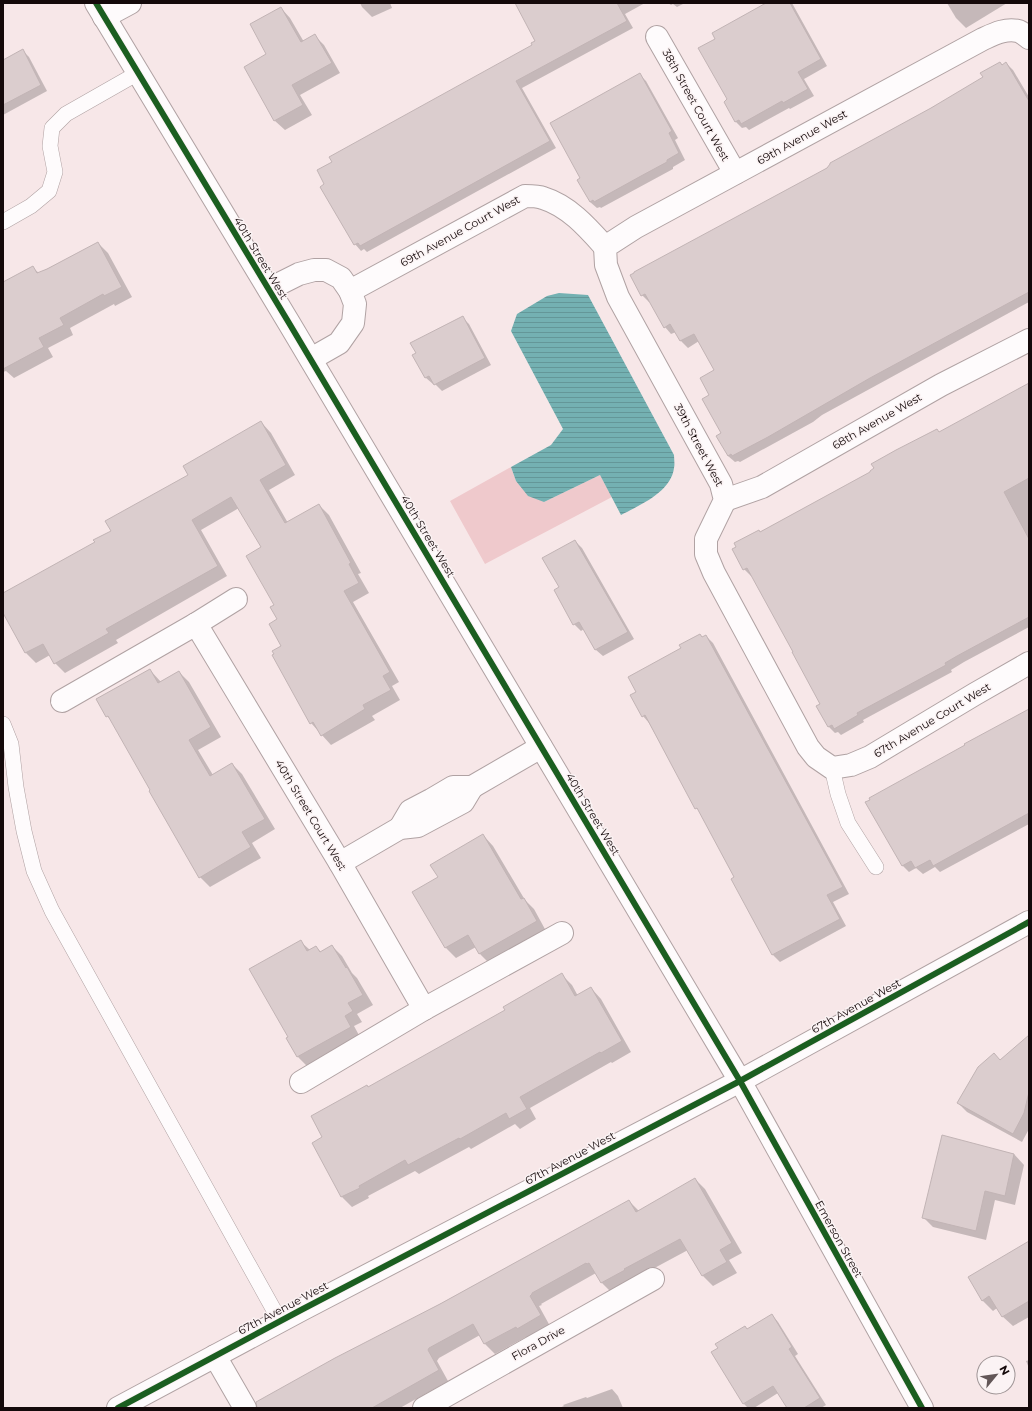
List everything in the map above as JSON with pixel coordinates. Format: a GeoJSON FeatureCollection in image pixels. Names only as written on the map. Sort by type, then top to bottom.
{"type":"FeatureCollection","features":[{"type":"Feature","properties":{"kind":"street"},"geometry":{"type":"LineString","coordinates":[[100,10],[130,3]]}},
{"type":"Feature","properties":{"kind":"street","name":"40th Street West"},"geometry":{"type":"LineString","coordinates":[[100,10],[311,359],[740,1081]]}},
{"type":"Feature","properties":{"kind":"street","name":"69th Avenue West"},"geometry":{"type":"LineString","coordinates":[[605,256],[636,227],[983,38],[999,32],[1024,35]]}},
{"type":"Feature","properties":{"kind":"street","name":"38th Street Court West"},"geometry":{"type":"LineString","coordinates":[[657,37],[735,174]]}},
{"type":"Feature","properties":{"kind":"street","name":"69th Avenue Court West"},"geometry":{"type":"LineString","coordinates":[[350,291],[525,196],[542,197],[556,203],[589,229],[605,256]]}},
{"type":"Feature","properties":{"kind":"street","name":"39th Street West"},"geometry":{"type":"LineString","coordinates":[[605,256],[618,296],[721,484],[725,500],[706,539],[706,554],[714,572],[808,747],[816,757],[832,768]]}},
{"type":"Feature","properties":{"kind":"street"},"geometry":{"type":"LineString","coordinates":[[269,289],[299,274],[314,270],[326,270],[341,278],[350,291],[355,304],[353,323],[339,343],[311,359]]}},
{"type":"Feature","properties":{"kind":"street","name":"68th Avenue West"},"geometry":{"type":"LineString","coordinates":[[725,500],[762,487],[941,385],[1029,340]]}},
{"type":"Feature","properties":{"kind":"street"},"geometry":{"type":"LineString","coordinates":[[62,701],[196,624],[236,599]]}},
{"type":"Feature","properties":{"kind":"street","name":"40th Street Court West"},"geometry":{"type":"LineString","coordinates":[[196,624],[340,863],[424,1009]]}},
{"type":"Feature","properties":{"kind":"street","name":"67th Avenue Court West"},"geometry":{"type":"LineString","coordinates":[[832,768],[852,765],[870,758],[1029,663]]}},
{"type":"Feature","properties":{"kind":"street"},"geometry":{"type":"LineString","coordinates":[[340,863],[400,828],[410,811],[453,787],[472,786],[542,747]]}},
{"type":"Feature","properties":{"kind":"street","name":"67th Avenue West"},"geometry":{"type":"LineString","coordinates":[[118,1408],[280,1321],[740,1081],[1029,922]]}},
{"type":"Feature","properties":{"kind":"street"},"geometry":{"type":"LineString","coordinates":[[300,1082],[424,1009],[562,933]]}},
{"type":"Feature","properties":{"kind":"street","name":"Emerson Street"},"geometry":{"type":"LineString","coordinates":[[740,1081],[922,1408]]}},
{"type":"Feature","properties":{"kind":"street","name":"Flora Drive"},"geometry":{"type":"LineString","coordinates":[[424,1408],[653,1279]]}},
{"type":"Feature","properties":{"kind":"street"},"geometry":{"type":"LineString","coordinates":[[215,1356],[245,1408]]}},
{"type":"Feature","properties":{"kind":"lane"},"geometry":{"type":"LineString","coordinates":[[3,222],[31,206],[49,191],[55,172],[50,146],[52,128],[61,118],[138,73]]}},
{"type":"Feature","properties":{"kind":"lane"},"geometry":{"type":"LineString","coordinates":[[3,724],[11,744],[16,787],[24,832],[34,871],[52,912],[280,1321]]}},
{"type":"Feature","properties":{"kind":"lane"},"geometry":{"type":"LineString","coordinates":[[832,768],[838,794],[848,823],[876,866]]}},
{"type":"Feature","properties":{"kind":"shaded area"},"geometry":{"type":"Polygon","coordinates":[[[511,467],[516,481],[544,502],[600,475],[612,497],[485,564],[450,501],[511,467]]]}},
{"type":"Feature","properties":{"kind":"water"},"geometry":{"type":"Polygon","coordinates":[[[559,293],[588,295],[674,455],[674,468],[672,476],[661,491],[654,497],[621,515],[600,475],[544,502],[528,496],[516,481],[511,467],[551,445],[563,429],[511,331],[517,314],[547,296],[559,293]]]}},
{"type":"Feature","properties":{"kind":"building"},"geometry":{"type":"Polygon","coordinates":[[[515,3],[617,3],[627,21],[516,81],[550,141],[360,246],[358,243],[354,245],[320,187],[324,184],[317,170],[332,162],[329,157],[532,45],[531,43],[535,41],[515,3]]]}},
{"type":"Feature","properties":{"kind":"building"},"geometry":{"type":"Polygon","coordinates":[[[766,3],[790,3],[821,59],[798,72],[808,89],[783,103],[782,101],[741,124],[739,120],[735,122],[724,102],[727,99],[698,48],[715,39],[712,33],[766,3]]]}},
{"type":"Feature","properties":{"kind":"building"},"geometry":{"type":"Polygon","coordinates":[[[281,7],[301,42],[315,34],[332,63],[292,85],[303,105],[274,121],[244,67],[266,54],[250,24],[281,7]]]}},
{"type":"Feature","properties":{"kind":"building"},"geometry":{"type":"Polygon","coordinates":[[[23,49],[41,85],[3,105],[3,60],[23,49]]]}},
{"type":"Feature","properties":{"kind":"building"},"geometry":{"type":"Polygon","coordinates":[[[1000,62],[1002,65],[1006,62],[1029,101],[1029,292],[870,378],[768,437],[732,456],[731,454],[728,456],[716,436],[721,433],[702,399],[709,395],[700,378],[714,370],[694,334],[680,341],[670,324],[664,328],[645,294],[641,296],[630,275],[827,168],[830,163],[931,108],[983,77],[980,73],[1000,62]]]}},
{"type":"Feature","properties":{"kind":"building"},"geometry":{"type":"Polygon","coordinates":[[[640,73],[672,131],[669,133],[679,153],[667,160],[667,162],[594,202],[593,200],[590,202],[577,180],[580,178],[550,123],[640,73]]]}},
{"type":"Feature","properties":{"kind":"building"},"geometry":{"type":"Polygon","coordinates":[[[98,242],[122,287],[104,296],[103,294],[60,318],[64,325],[39,338],[44,347],[3,369],[3,282],[33,266],[37,273],[47,269],[98,242]]]}},
{"type":"Feature","properties":{"kind":"building"},"geometry":{"type":"Polygon","coordinates":[[[463,316],[485,358],[434,385],[429,376],[425,378],[412,355],[416,353],[410,343],[463,316]]]}},
{"type":"Feature","properties":{"kind":"building"},"geometry":{"type":"Polygon","coordinates":[[[1029,383],[1029,478],[1004,492],[1029,539],[1029,617],[957,656],[945,663],[946,665],[857,713],[858,715],[834,729],[832,725],[828,727],[816,706],[820,704],[793,652],[747,568],[743,570],[732,549],[736,547],[734,543],[759,530],[760,532],[870,472],[874,468],[871,464],[896,450],[937,429],[939,432],[1029,383]]]}},
{"type":"Feature","properties":{"kind":"building"},"geometry":{"type":"Polygon","coordinates":[[[261,421],[286,465],[260,480],[285,523],[319,504],[351,563],[349,564],[359,583],[344,591],[390,672],[383,676],[391,690],[363,705],[365,709],[321,736],[313,722],[310,724],[272,655],[274,654],[272,651],[281,646],[269,624],[277,619],[270,607],[274,605],[246,556],[261,547],[231,497],[192,520],[218,566],[106,629],[109,633],[54,664],[43,644],[25,653],[3,613],[3,593],[95,542],[93,540],[111,531],[105,521],[188,475],[183,466],[261,421]]]}},
{"type":"Feature","properties":{"kind":"building"},"geometry":{"type":"Polygon","coordinates":[[[575,540],[628,632],[595,650],[579,622],[573,625],[554,590],[559,587],[542,558],[575,540]]]}},
{"type":"Feature","properties":{"kind":"building"},"geometry":{"type":"Polygon","coordinates":[[[700,634],[702,637],[706,635],[843,887],[827,895],[840,919],[772,955],[731,879],[734,877],[697,808],[695,809],[645,715],[642,717],[630,695],[636,692],[628,677],[681,648],[679,645],[700,634]]]}},
{"type":"Feature","properties":{"kind":"building"},"geometry":{"type":"Polygon","coordinates":[[[150,669],[158,683],[179,671],[211,727],[189,740],[210,776],[232,763],[265,819],[242,832],[251,847],[199,878],[108,716],[106,717],[96,699],[150,669]]]}},
{"type":"Feature","properties":{"kind":"building"},"geometry":{"type":"Polygon","coordinates":[[[1029,709],[1029,813],[933,866],[930,860],[915,868],[911,861],[902,866],[865,802],[870,800],[869,798],[965,745],[964,744],[1029,709]]]}},
{"type":"Feature","properties":{"kind":"building"},"geometry":{"type":"Polygon","coordinates":[[[483,834],[521,899],[524,898],[537,921],[479,954],[468,935],[445,948],[412,892],[438,877],[430,865],[483,834]]]}},
{"type":"Feature","properties":{"kind":"building"},"geometry":{"type":"Polygon","coordinates":[[[301,940],[307,951],[316,946],[320,952],[332,945],[363,995],[348,1003],[353,1011],[345,1016],[351,1027],[297,1057],[286,1038],[288,1037],[249,969],[301,940]]]}},
{"type":"Feature","properties":{"kind":"building"},"geometry":{"type":"Polygon","coordinates":[[[562,973],[575,996],[591,987],[622,1041],[520,1097],[527,1109],[509,1119],[506,1113],[460,1139],[459,1138],[408,1165],[405,1160],[359,1186],[360,1188],[341,1197],[312,1143],[322,1137],[311,1116],[367,1085],[368,1087],[505,1010],[503,1007],[562,973]]]}},
{"type":"Feature","properties":{"kind":"building"},"geometry":{"type":"Polygon","coordinates":[[[1029,1035],[1029,1092],[1024,1113],[1013,1134],[957,1103],[978,1067],[994,1053],[1000,1060],[1029,1035]]]}},
{"type":"Feature","properties":{"kind":"building"},"geometry":{"type":"Polygon","coordinates":[[[942,1135],[1014,1154],[1005,1196],[985,1191],[976,1231],[922,1218],[942,1135]]]}},
{"type":"Feature","properties":{"kind":"building"},"geometry":{"type":"Polygon","coordinates":[[[695,1178],[732,1243],[720,1250],[727,1262],[702,1276],[680,1239],[601,1283],[589,1263],[586,1263],[532,1293],[530,1296],[541,1315],[517,1329],[516,1327],[484,1344],[473,1324],[429,1348],[428,1350],[439,1370],[372,1408],[257,1408],[256,1402],[335,1358],[440,1304],[629,1200],[636,1212],[695,1178]]]}},
{"type":"Feature","properties":{"kind":"building"},"geometry":{"type":"Polygon","coordinates":[[[1029,1241],[1029,1301],[1002,1317],[989,1296],[982,1301],[968,1277],[1029,1241]]]}},
{"type":"Feature","properties":{"kind":"building"},"geometry":{"type":"Polygon","coordinates":[[[772,1314],[792,1347],[789,1349],[820,1398],[804,1408],[787,1408],[773,1386],[743,1404],[711,1352],[718,1348],[715,1344],[745,1326],[747,1329],[772,1314]]]}},
{"type":"Feature","properties":{"kind":"cycle path"},"geometry":{"type":"LineString","coordinates":[[96,3],[289,323],[740,1081],[922,1408]]}},
{"type":"Feature","properties":{"kind":"cycle path"},"geometry":{"type":"LineString","coordinates":[[118,1408],[301,1310],[740,1081],[1029,922]]}}]}
